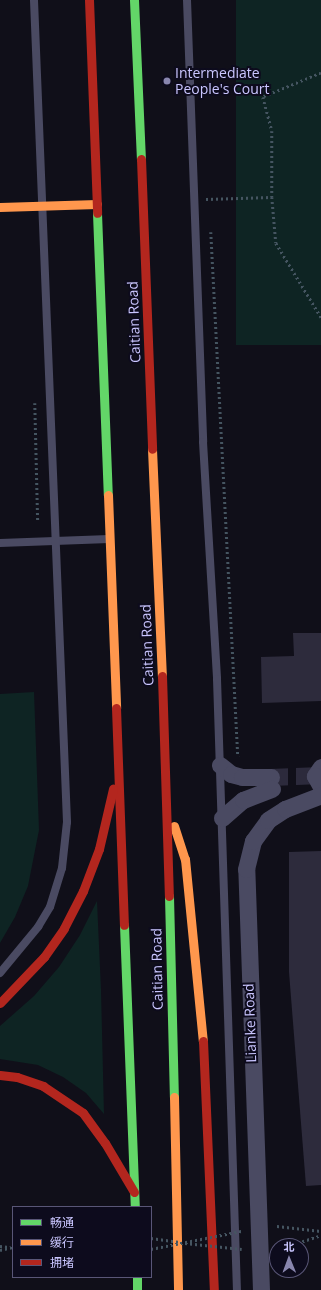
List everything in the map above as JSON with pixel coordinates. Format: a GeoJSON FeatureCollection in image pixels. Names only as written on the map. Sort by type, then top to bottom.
{"type":"FeatureCollection","features":[{"type":"Feature","properties":{"kind":"main road","name":"Caitian Road"},"geometry":{"type":"LineString","coordinates":[[89,0],[135,1206]]}},
{"type":"Feature","properties":{"kind":"main road","name":"Caitian Road"},"geometry":{"type":"LineString","coordinates":[[134,0],[167,803],[178,1290]]}},
{"type":"Feature","properties":{"kind":"main road"},"geometry":{"type":"LineString","coordinates":[[0,207],[97,204]]}},
{"type":"Feature","properties":{"kind":"main road"},"geometry":{"type":"LineString","coordinates":[[0,1003],[44,957],[64,928],[83,890],[99,849],[119,764]]}},
{"type":"Feature","properties":{"kind":"main road"},"geometry":{"type":"LineString","coordinates":[[167,803],[185,859],[199,985],[208,1119],[214,1290]]}},
{"type":"Feature","properties":{"kind":"main road"},"geometry":{"type":"LineString","coordinates":[[0,1075],[17,1077],[43,1086],[83,1113],[106,1143],[135,1193]]}},
{"type":"Feature","properties":{"kind":"main road"},"geometry":{"type":"LineString","coordinates":[[137,1278],[137,1290]]}},
{"type":"Feature","properties":{"kind":"street"},"geometry":{"type":"LineString","coordinates":[[220,765],[231,774],[272,783],[243,800],[222,818]]}},
{"type":"Feature","properties":{"kind":"street"},"geometry":{"type":"LineString","coordinates":[[321,767],[315,776],[321,787]]}},
{"type":"Feature","properties":{"kind":"street","name":"Lianke Road"},"geometry":{"type":"LineString","coordinates":[[261,1290],[246,869],[253,841],[268,820],[285,809],[321,795]]}},
{"type":"Feature","properties":{"kind":"lane"},"geometry":{"type":"LineString","coordinates":[[0,972],[38,927],[50,907],[62,868],[66,846],[66,777],[44,205],[34,0]]}},
{"type":"Feature","properties":{"kind":"lane"},"geometry":{"type":"LineString","coordinates":[[187,0],[203,442],[220,765],[237,1290]]}},
{"type":"Feature","properties":{"kind":"lane"},"geometry":{"type":"LineString","coordinates":[[0,543],[110,539]]}},
{"type":"Feature","properties":{"kind":"path"},"geometry":{"type":"LineString","coordinates":[[321,73],[263,97],[272,131],[272,197],[276,243],[321,317]]}},
{"type":"Feature","properties":{"kind":"path"},"geometry":{"type":"LineString","coordinates":[[194,199],[272,197]]}},
{"type":"Feature","properties":{"kind":"path"},"geometry":{"type":"LineString","coordinates":[[209,199],[209,207]]}},
{"type":"Feature","properties":{"kind":"path"},"geometry":{"type":"LineString","coordinates":[[211,230],[236,741],[240,762]]}},
{"type":"Feature","properties":{"kind":"path"},"geometry":{"type":"LineString","coordinates":[[270,1225],[321,1231]]}},
{"type":"Feature","properties":{"kind":"path"},"geometry":{"type":"LineString","coordinates":[[152,1249],[248,1229]]}},
{"type":"Feature","properties":{"kind":"path"},"geometry":{"type":"LineString","coordinates":[[309,1239],[321,1235]]}},
{"type":"Feature","properties":{"kind":"path"},"geometry":{"type":"LineString","coordinates":[[152,1238],[249,1250]]}},
{"type":"Feature","properties":{"kind":"path"},"geometry":{"type":"LineString","coordinates":[[0,1246],[12,1247]]}},
{"type":"Feature","properties":{"kind":"path"},"geometry":{"type":"LineString","coordinates":[[0,1250],[12,1247]]}},
{"type":"Feature","properties":{"kind":"green space"},"geometry":{"type":"Polygon","coordinates":[[[236,0],[321,0],[321,345],[236,345],[236,0]]]}},
{"type":"Feature","properties":{"kind":"green space"},"geometry":{"type":"Polygon","coordinates":[[[34,692],[39,830],[28,886],[15,917],[0,943],[0,694],[34,692]]]}},
{"type":"Feature","properties":{"kind":"green space"},"geometry":{"type":"Polygon","coordinates":[[[97,901],[104,1114],[86,1093],[63,1077],[38,1065],[0,1059],[0,1026],[34,996],[59,967],[80,935],[97,901]]]}},
{"type":"Feature","properties":{"kind":"building"},"geometry":{"type":"Polygon","coordinates":[[[293,633],[321,633],[321,701],[262,703],[261,657],[294,656],[293,633]]]}},
{"type":"Feature","properties":{"kind":"building"},"geometry":{"type":"Polygon","coordinates":[[[321,851],[321,1185],[306,1186],[289,972],[289,852],[321,851]]]}},
{"type":"Feature","properties":{"kind":"tunnel"},"geometry":{"type":"LineString","coordinates":[[271,777],[321,775]]}},
{"type":"Feature","properties":{"kind":"traffic: fast"},"geometry":{"type":"LineString","coordinates":[[134,0],[141,159]]}},
{"type":"Feature","properties":{"kind":"traffic: fast"},"geometry":{"type":"LineString","coordinates":[[97,213],[108,495]]}},
{"type":"Feature","properties":{"kind":"traffic: fast"},"geometry":{"type":"LineString","coordinates":[[169,896],[174,1097]]}},
{"type":"Feature","properties":{"kind":"traffic: fast"},"geometry":{"type":"LineString","coordinates":[[124,925],[135,1206]]}},
{"type":"Feature","properties":{"kind":"traffic: fast"},"geometry":{"type":"LineString","coordinates":[[137,1278],[137,1290]]}},
{"type":"Feature","properties":{"kind":"traffic: slow"},"geometry":{"type":"LineString","coordinates":[[0,207],[97,204]]}},
{"type":"Feature","properties":{"kind":"traffic: slow"},"geometry":{"type":"LineString","coordinates":[[152,449],[162,676]]}},
{"type":"Feature","properties":{"kind":"traffic: slow"},"geometry":{"type":"LineString","coordinates":[[108,495],[116,708]]}},
{"type":"Feature","properties":{"kind":"traffic: slow"},"geometry":{"type":"LineString","coordinates":[[174,826],[185,859],[203,1041]]}},
{"type":"Feature","properties":{"kind":"traffic: slow"},"geometry":{"type":"LineString","coordinates":[[174,1097],[178,1290]]}},
{"type":"Feature","properties":{"kind":"traffic: jam"},"geometry":{"type":"LineString","coordinates":[[89,0],[97,213]]}},
{"type":"Feature","properties":{"kind":"traffic: jam"},"geometry":{"type":"LineString","coordinates":[[141,159],[152,449]]}},
{"type":"Feature","properties":{"kind":"traffic: jam"},"geometry":{"type":"LineString","coordinates":[[162,676],[169,896]]}},
{"type":"Feature","properties":{"kind":"traffic: jam"},"geometry":{"type":"LineString","coordinates":[[116,708],[124,925]]}},
{"type":"Feature","properties":{"kind":"traffic: jam"},"geometry":{"type":"LineString","coordinates":[[0,1003],[44,957],[64,928],[83,891],[99,849],[113,789]]}},
{"type":"Feature","properties":{"kind":"traffic: jam"},"geometry":{"type":"LineString","coordinates":[[203,1041],[214,1290]]}},
{"type":"Feature","properties":{"kind":"traffic: jam"},"geometry":{"type":"LineString","coordinates":[[0,1075],[17,1077],[43,1086],[83,1113],[105,1143],[134,1192]]}},
{"type":"Feature","properties":{"kind":"place","name":"Intermediate People's Court"},"geometry":{"type":"Point","coordinates":[167,81]}}]}
